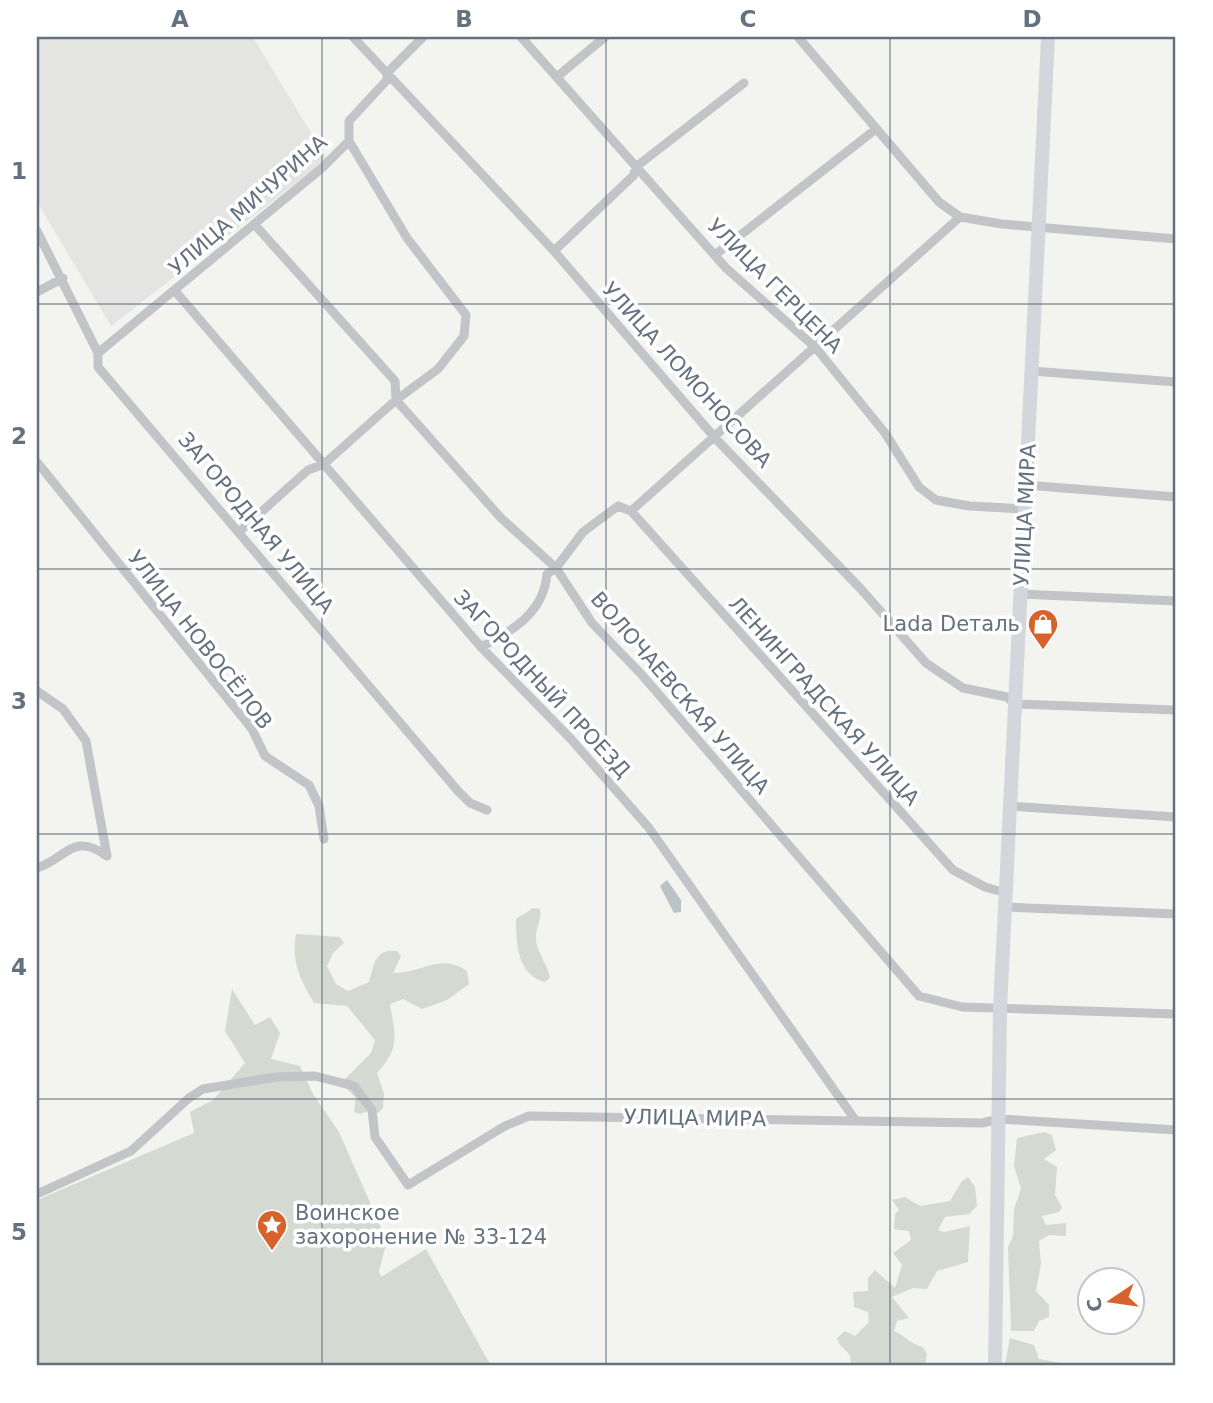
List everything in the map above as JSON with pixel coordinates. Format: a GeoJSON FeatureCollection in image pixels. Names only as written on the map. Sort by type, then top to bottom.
{"type":"FeatureCollection","features":[{"type":"Feature","properties":{"kind":"main road","name":"УЛИЦА МИРА"},"geometry":{"type":"LineString","coordinates":[[995,1366],[1000,1009],[1048,37]]}},
{"type":"Feature","properties":{"kind":"street","name":"УЛИЦА ЛОМОНОСОВА"},"geometry":{"type":"LineString","coordinates":[[353,37],[554,251],[716,439],[860,588],[926,663],[963,688],[1007,697],[1015,704],[1176,710]]}},
{"type":"Feature","properties":{"kind":"street","name":"УЛИЦА МИЧУРИНА"},"geometry":{"type":"LineString","coordinates":[[98,353],[255,225],[349,141],[349,121],[387,80],[387,73],[423,37]]}},
{"type":"Feature","properties":{"kind":"street","name":"УЛИЦА ГЕРЦЕНА"},"geometry":{"type":"LineString","coordinates":[[521,37],[715,255],[816,348],[885,433],[919,487],[936,500],[969,506],[1025,509]]}},
{"type":"Feature","properties":{"kind":"street"},"geometry":{"type":"LineString","coordinates":[[558,76],[605,37]]}},
{"type":"Feature","properties":{"kind":"street"},"geometry":{"type":"LineString","coordinates":[[797,37],[939,202],[960,217],[1176,239]]}},
{"type":"Feature","properties":{"kind":"street"},"geometry":{"type":"LineString","coordinates":[[554,251],[633,176],[637,166],[744,83]]}},
{"type":"Feature","properties":{"kind":"street"},"geometry":{"type":"LineString","coordinates":[[715,255],[876,129]]}},
{"type":"Feature","properties":{"kind":"street"},"geometry":{"type":"LineString","coordinates":[[240,531],[308,470],[324,464],[396,400],[438,369],[454,352],[464,335],[466,315],[407,238],[349,141]]}},
{"type":"Feature","properties":{"kind":"street"},"geometry":{"type":"LineString","coordinates":[[481,648],[504,636],[531,615],[545,593],[547,574],[591,526],[618,506],[631,511],[716,439],[960,217]]}},
{"type":"Feature","properties":{"kind":"street","name":"ВОЛОЧАЕВСКАЯ УЛИЦА"},"geometry":{"type":"LineString","coordinates":[[255,225],[395,381],[396,400],[501,518],[555,568],[592,623],[642,675],[919,996],[962,1007],[1176,1014]]}},
{"type":"Feature","properties":{"kind":"street","name":"ЗАГОРОДНАЯ УЛИЦА"},"geometry":{"type":"LineString","coordinates":[[37,231],[98,353],[98,367],[458,791],[470,803],[487,810]]}},
{"type":"Feature","properties":{"kind":"street"},"geometry":{"type":"LineString","coordinates":[[37,292],[62,278]]}},
{"type":"Feature","properties":{"kind":"street","name":"ЗАГОРОДНЫЙ ПРОЕЗД"},"geometry":{"type":"LineString","coordinates":[[175,291],[481,648],[570,738],[649,828],[856,1121]]}},
{"type":"Feature","properties":{"kind":"street"},"geometry":{"type":"LineString","coordinates":[[1031,371],[1176,382]]}},
{"type":"Feature","properties":{"kind":"street","name":"УЛИЦА НОВОСЁЛОВ"},"geometry":{"type":"LineString","coordinates":[[37,462],[252,729],[265,756],[309,785],[319,806],[324,839]]}},
{"type":"Feature","properties":{"kind":"street"},"geometry":{"type":"LineString","coordinates":[[1026,485],[1176,497]]}},
{"type":"Feature","properties":{"kind":"street","name":"ЛЕНИНГРАДСКАЯ УЛИЦА"},"geometry":{"type":"LineString","coordinates":[[631,511],[953,870],[1005,900],[1176,914]]}},
{"type":"Feature","properties":{"kind":"street"},"geometry":{"type":"LineString","coordinates":[[1021,594],[1176,601]]}},
{"type":"Feature","properties":{"kind":"street"},"geometry":{"type":"LineString","coordinates":[[37,691],[63,709],[86,741],[107,856],[93,846],[71,847],[37,868]]}},
{"type":"Feature","properties":{"kind":"street"},"geometry":{"type":"LineString","coordinates":[[1010,806],[1176,817]]}},
{"type":"Feature","properties":{"kind":"street","name":"УЛИЦА МИРА"},"geometry":{"type":"LineString","coordinates":[[37,1194],[131,1151],[189,1098],[203,1089],[276,1077],[315,1076],[354,1086],[372,1110],[375,1137],[408,1185],[505,1126],[529,1116],[982,1123],[1000,1119]]}},
{"type":"Feature","properties":{"kind":"street"},"geometry":{"type":"LineString","coordinates":[[1000,1119],[1176,1130]]}},
{"type":"Feature","properties":{"kind":"shaded area"},"geometry":{"type":"Polygon","coordinates":[[[37,37],[253,37],[327,159],[111,326],[37,202],[37,37]]]}},
{"type":"Feature","properties":{"kind":"shaded area"},"geometry":{"type":"Polygon","coordinates":[[[667,880],[681,900],[681,912],[674,913],[660,886],[667,880]]]}},
{"type":"Feature","properties":{"kind":"shaded area"},"geometry":{"type":"Polygon","coordinates":[[[533,908],[540,909],[536,939],[550,978],[545,982],[529,973],[518,948],[516,919],[533,908]]]}},
{"type":"Feature","properties":{"kind":"shaded area"},"geometry":{"type":"Polygon","coordinates":[[[296,934],[340,937],[344,943],[333,953],[327,966],[336,984],[348,991],[369,982],[377,958],[384,952],[397,951],[401,956],[393,973],[448,963],[467,971],[469,984],[447,1000],[422,1009],[403,999],[390,1004],[394,1041],[390,1056],[377,1073],[384,1093],[383,1108],[378,1113],[372,1110],[360,1114],[354,1112],[356,1098],[341,1083],[371,1053],[375,1040],[347,1006],[314,1003],[298,970],[296,934]]]}},
{"type":"Feature","properties":{"kind":"shaded area"},"geometry":{"type":"Polygon","coordinates":[[[232,989],[255,1025],[270,1017],[280,1033],[271,1059],[300,1066],[313,1094],[339,1132],[387,1241],[379,1271],[381,1277],[426,1249],[491,1366],[37,1366],[37,1200],[194,1133],[190,1112],[213,1100],[245,1063],[225,1031],[232,989]]]}},
{"type":"Feature","properties":{"kind":"shaded area"},"geometry":{"type":"Polygon","coordinates":[[[1044,1132],[1052,1135],[1056,1150],[1044,1159],[1057,1167],[1055,1195],[1062,1207],[1059,1212],[1042,1216],[1046,1225],[1066,1223],[1066,1236],[1049,1235],[1039,1241],[1041,1264],[1036,1291],[1049,1305],[1049,1317],[1039,1321],[1034,1331],[1011,1331],[1008,1247],[1013,1236],[1014,1209],[1021,1189],[1014,1166],[1017,1138],[1044,1132]]]}},
{"type":"Feature","properties":{"kind":"shaded area"},"geometry":{"type":"Polygon","coordinates":[[[968,1177],[975,1187],[977,1206],[969,1214],[945,1217],[938,1230],[944,1232],[970,1226],[968,1262],[937,1271],[927,1289],[913,1288],[892,1297],[909,1318],[897,1321],[894,1331],[923,1347],[927,1354],[925,1366],[850,1366],[850,1357],[837,1338],[845,1331],[855,1336],[869,1322],[868,1312],[854,1307],[853,1292],[868,1291],[868,1278],[875,1270],[895,1288],[902,1265],[893,1253],[911,1240],[909,1231],[894,1229],[895,1214],[899,1210],[892,1200],[905,1197],[920,1206],[950,1201],[962,1181],[968,1177]]]}},
{"type":"Feature","properties":{"kind":"shaded area"},"geometry":{"type":"Polygon","coordinates":[[[1010,1338],[1034,1345],[1039,1359],[1078,1366],[998,1366],[1005,1364],[1010,1338]]]}},
{"type":"Feature","properties":{"kind":"place","name":"Lada Dеталь"},"geometry":{"type":"Point","coordinates":[1043,651]}},
{"type":"Feature","properties":{"kind":"place","name":"Воинское захоронение № 33-124"},"geometry":{"type":"Point","coordinates":[272,1252]}}]}
